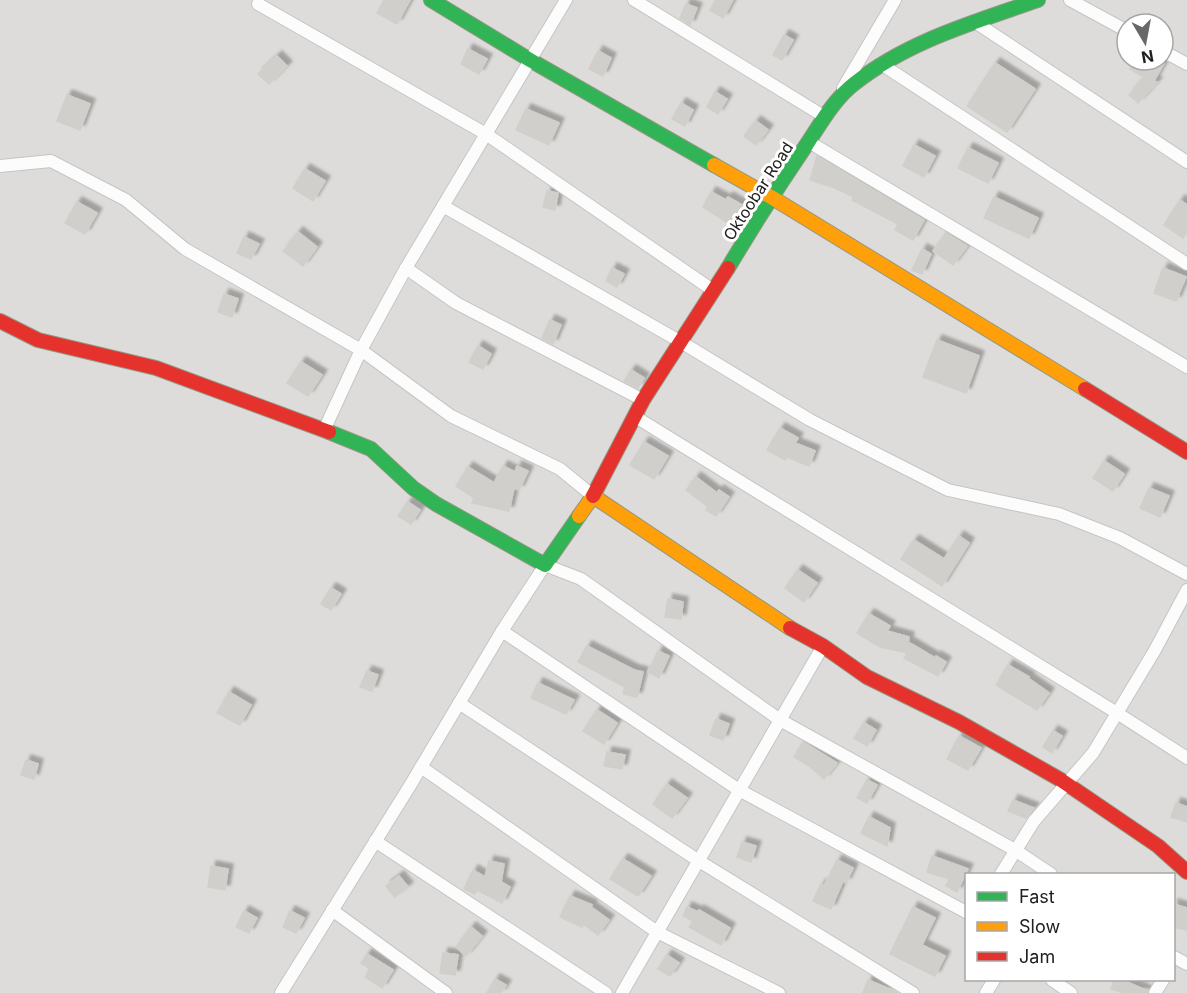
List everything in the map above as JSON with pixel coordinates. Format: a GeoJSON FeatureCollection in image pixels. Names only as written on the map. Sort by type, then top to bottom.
{"type":"FeatureCollection","features":[{"type":"Feature","properties":{"kind":"street"},"geometry":{"type":"LineString","coordinates":[[431,0],[530,60],[771,197],[1187,452]]}},
{"type":"Feature","properties":{"kind":"street"},"geometry":{"type":"LineString","coordinates":[[325,428],[361,350],[406,268],[566,0]]}},
{"type":"Feature","properties":{"kind":"street"},"geometry":{"type":"LineString","coordinates":[[634,0],[825,117]]}},
{"type":"Feature","properties":{"kind":"street"},"geometry":{"type":"LineString","coordinates":[[833,105],[895,0]]}},
{"type":"Feature","properties":{"kind":"street","name":"Oktoobar Road"},"geometry":{"type":"LineString","coordinates":[[545,566],[593,496],[643,400],[714,291],[771,197],[833,105],[853,84],[881,64],[911,47],[1038,0]]}},
{"type":"Feature","properties":{"kind":"street"},"geometry":{"type":"LineString","coordinates":[[1070,0],[1115,24]]}},
{"type":"Feature","properties":{"kind":"street"},"geometry":{"type":"LineString","coordinates":[[258,4],[486,134],[714,291]]}},
{"type":"Feature","properties":{"kind":"street"},"geometry":{"type":"LineString","coordinates":[[975,22],[1187,162]]}},
{"type":"Feature","properties":{"kind":"street"},"geometry":{"type":"LineString","coordinates":[[881,64],[1187,264]]}},
{"type":"Feature","properties":{"kind":"street"},"geometry":{"type":"LineString","coordinates":[[809,142],[1187,367]]}},
{"type":"Feature","properties":{"kind":"street"},"geometry":{"type":"LineString","coordinates":[[0,166],[51,161],[126,200],[185,249],[361,350],[451,416],[560,469],[593,496],[777,620],[823,646],[867,678],[959,722],[1067,784],[1158,846],[1187,872]]}},
{"type":"Feature","properties":{"kind":"street"},"geometry":{"type":"LineString","coordinates":[[443,206],[681,342],[810,420],[948,490],[1059,514],[1120,538],[1187,574]]}},
{"type":"Feature","properties":{"kind":"street"},"geometry":{"type":"LineString","coordinates":[[406,268],[456,303],[643,400]]}},
{"type":"Feature","properties":{"kind":"street"},"geometry":{"type":"LineString","coordinates":[[0,321],[38,340],[156,368],[325,428],[375,450],[420,493],[545,566],[581,579],[780,720],[1015,850],[1050,873]]}},
{"type":"Feature","properties":{"kind":"street"},"geometry":{"type":"LineString","coordinates":[[634,416],[1187,758]]}},
{"type":"Feature","properties":{"kind":"street"},"geometry":{"type":"LineString","coordinates":[[281,993],[502,631],[545,566]]}},
{"type":"Feature","properties":{"kind":"street"},"geometry":{"type":"LineString","coordinates":[[1002,873],[1034,821],[1094,753],[1155,650],[1187,590]]}},
{"type":"Feature","properties":{"kind":"street"},"geometry":{"type":"LineString","coordinates":[[502,631],[739,790],[965,911]]}},
{"type":"Feature","properties":{"kind":"street"},"geometry":{"type":"LineString","coordinates":[[622,993],[823,646]]}},
{"type":"Feature","properties":{"kind":"street"},"geometry":{"type":"LineString","coordinates":[[459,702],[699,861],[914,993]]}},
{"type":"Feature","properties":{"kind":"street"},"geometry":{"type":"LineString","coordinates":[[421,767],[657,932],[779,993]]}},
{"type":"Feature","properties":{"kind":"street"},"geometry":{"type":"LineString","coordinates":[[375,841],[606,993]]}},
{"type":"Feature","properties":{"kind":"street"},"geometry":{"type":"LineString","coordinates":[[332,910],[446,993]]}},
{"type":"Feature","properties":{"kind":"street"},"geometry":{"type":"LineString","coordinates":[[1053,981],[1071,993]]}},
{"type":"Feature","properties":{"kind":"shaded area"},"geometry":{"type":"Polygon","coordinates":[[[0,0],[1187,0],[1187,993],[0,993],[0,0]]]}},
{"type":"Feature","properties":{"kind":"building"},"geometry":{"type":"Polygon","coordinates":[[[384,0],[410,0],[397,24],[377,13],[384,0]]]}},
{"type":"Feature","properties":{"kind":"building"},"geometry":{"type":"Polygon","coordinates":[[[716,0],[733,0],[723,18],[710,10],[716,0]]]}},
{"type":"Feature","properties":{"kind":"building"},"geometry":{"type":"Polygon","coordinates":[[[686,4],[697,8],[690,25],[680,18],[686,4]]]}},
{"type":"Feature","properties":{"kind":"building"},"geometry":{"type":"Polygon","coordinates":[[[784,35],[793,40],[782,60],[773,55],[784,35]]]}},
{"type":"Feature","properties":{"kind":"building"},"geometry":{"type":"Polygon","coordinates":[[[468,49],[487,59],[479,74],[461,64],[468,49]]]}},
{"type":"Feature","properties":{"kind":"building"},"geometry":{"type":"Polygon","coordinates":[[[598,51],[611,58],[603,76],[589,69],[598,51]]]}},
{"type":"Feature","properties":{"kind":"building"},"geometry":{"type":"Polygon","coordinates":[[[277,56],[287,66],[269,84],[258,74],[277,56]]]}},
{"type":"Feature","properties":{"kind":"building"},"geometry":{"type":"Polygon","coordinates":[[[995,63],[1035,89],[1007,132],[967,106],[995,63]]]}},
{"type":"Feature","properties":{"kind":"building"},"geometry":{"type":"Polygon","coordinates":[[[1135,72],[1159,72],[1154,81],[1157,82],[1138,103],[1129,95],[1145,78],[1135,72]]]}},
{"type":"Feature","properties":{"kind":"building"},"geometry":{"type":"Polygon","coordinates":[[[715,92],[727,99],[718,114],[707,107],[715,92]]]}},
{"type":"Feature","properties":{"kind":"building"},"geometry":{"type":"Polygon","coordinates":[[[67,95],[90,104],[80,130],[57,121],[67,95]]]}},
{"type":"Feature","properties":{"kind":"building"},"geometry":{"type":"Polygon","coordinates":[[[681,103],[693,110],[685,126],[672,119],[681,103]]]}},
{"type":"Feature","properties":{"kind":"building"},"geometry":{"type":"Polygon","coordinates":[[[526,109],[559,123],[549,145],[516,130],[526,109]]]}},
{"type":"Feature","properties":{"kind":"building"},"geometry":{"type":"Polygon","coordinates":[[[756,121],[768,130],[756,145],[744,136],[756,121]]]}},
{"type":"Feature","properties":{"kind":"building"},"geometry":{"type":"Polygon","coordinates":[[[914,145],[935,156],[924,177],[903,166],[914,145]]]}},
{"type":"Feature","properties":{"kind":"building"},"geometry":{"type":"Polygon","coordinates":[[[968,148],[998,163],[988,183],[958,168],[968,148]]]}},
{"type":"Feature","properties":{"kind":"building"},"geometry":{"type":"Polygon","coordinates":[[[817,156],[924,220],[913,240],[895,230],[898,224],[852,200],[854,197],[810,180],[817,156]]]}},
{"type":"Feature","properties":{"kind":"building"},"geometry":{"type":"Polygon","coordinates":[[[305,169],[325,181],[313,201],[293,188],[305,169]]]}},
{"type":"Feature","properties":{"kind":"building"},"geometry":{"type":"Polygon","coordinates":[[[547,191],[558,193],[555,210],[543,207],[547,191]]]}},
{"type":"Feature","properties":{"kind":"building"},"geometry":{"type":"Polygon","coordinates":[[[711,192],[726,200],[728,197],[749,209],[737,229],[703,207],[711,192]]]}},
{"type":"Feature","properties":{"kind":"building"},"geometry":{"type":"Polygon","coordinates":[[[994,197],[1038,218],[1029,238],[984,218],[994,197]]]}},
{"type":"Feature","properties":{"kind":"building"},"geometry":{"type":"Polygon","coordinates":[[[1180,200],[1187,205],[1187,232],[1183,238],[1164,225],[1180,200]]]}},
{"type":"Feature","properties":{"kind":"building"},"geometry":{"type":"Polygon","coordinates":[[[77,202],[97,213],[85,234],[65,223],[77,202]]]}},
{"type":"Feature","properties":{"kind":"building"},"geometry":{"type":"Polygon","coordinates":[[[298,232],[317,247],[303,266],[283,251],[298,232]]]}},
{"type":"Feature","properties":{"kind":"building"},"geometry":{"type":"Polygon","coordinates":[[[946,233],[967,246],[953,265],[933,251],[946,233]]]}},
{"type":"Feature","properties":{"kind":"building"},"geometry":{"type":"Polygon","coordinates":[[[244,237],[259,244],[251,259],[237,253],[244,237]]]}},
{"type":"Feature","properties":{"kind":"building"},"geometry":{"type":"Polygon","coordinates":[[[922,249],[931,254],[922,274],[912,270],[922,249]]]}},
{"type":"Feature","properties":{"kind":"building"},"geometry":{"type":"Polygon","coordinates":[[[612,268],[624,274],[617,287],[606,281],[612,268]]]}},
{"type":"Feature","properties":{"kind":"building"},"geometry":{"type":"Polygon","coordinates":[[[1163,268],[1186,277],[1176,301],[1154,293],[1163,268]]]}},
{"type":"Feature","properties":{"kind":"building"},"geometry":{"type":"Polygon","coordinates":[[[224,294],[238,299],[232,317],[218,312],[224,294]]]}},
{"type":"Feature","properties":{"kind":"building"},"geometry":{"type":"Polygon","coordinates":[[[550,320],[561,325],[553,344],[542,338],[550,320]]]}},
{"type":"Feature","properties":{"kind":"building"},"geometry":{"type":"Polygon","coordinates":[[[937,340],[979,356],[966,393],[923,377],[937,340]]]}},
{"type":"Feature","properties":{"kind":"building"},"geometry":{"type":"Polygon","coordinates":[[[478,346],[491,354],[483,369],[469,362],[478,346]]]}},
{"type":"Feature","properties":{"kind":"building"},"geometry":{"type":"Polygon","coordinates":[[[301,362],[322,375],[308,396],[287,383],[301,362]]]}},
{"type":"Feature","properties":{"kind":"building"},"geometry":{"type":"Polygon","coordinates":[[[631,370],[644,378],[638,388],[624,381],[631,370]]]}},
{"type":"Feature","properties":{"kind":"building"},"geometry":{"type":"Polygon","coordinates":[[[780,428],[798,438],[795,443],[815,451],[809,466],[787,457],[785,460],[767,450],[780,428]]]}},
{"type":"Feature","properties":{"kind":"building"},"geometry":{"type":"Polygon","coordinates":[[[644,442],[668,456],[654,479],[630,465],[644,442]]]}},
{"type":"Feature","properties":{"kind":"building"},"geometry":{"type":"Polygon","coordinates":[[[1104,461],[1124,474],[1113,491],[1093,478],[1104,461]]]}},
{"type":"Feature","properties":{"kind":"building"},"geometry":{"type":"Polygon","coordinates":[[[503,466],[515,472],[517,466],[528,471],[519,490],[514,488],[509,511],[472,503],[474,498],[456,486],[468,467],[494,483],[503,466]]]}},
{"type":"Feature","properties":{"kind":"building"},"geometry":{"type":"Polygon","coordinates":[[[696,477],[717,493],[719,490],[729,497],[716,516],[706,510],[708,507],[686,490],[696,477]]]}},
{"type":"Feature","properties":{"kind":"building"},"geometry":{"type":"Polygon","coordinates":[[[1149,488],[1169,496],[1160,517],[1140,508],[1149,488]]]}},
{"type":"Feature","properties":{"kind":"building"},"geometry":{"type":"Polygon","coordinates":[[[408,502],[420,510],[411,524],[398,516],[408,502]]]}},
{"type":"Feature","properties":{"kind":"building"},"geometry":{"type":"Polygon","coordinates":[[[959,536],[969,543],[942,586],[901,559],[914,540],[944,559],[959,536]]]}},
{"type":"Feature","properties":{"kind":"building"},"geometry":{"type":"Polygon","coordinates":[[[798,570],[817,583],[804,602],[785,588],[798,570]]]}},
{"type":"Feature","properties":{"kind":"building"},"geometry":{"type":"Polygon","coordinates":[[[331,588],[341,594],[331,610],[321,604],[331,588]]]}},
{"type":"Feature","properties":{"kind":"building"},"geometry":{"type":"Polygon","coordinates":[[[668,599],[683,602],[681,619],[665,617],[668,599]]]}},
{"type":"Feature","properties":{"kind":"building"},"geometry":{"type":"Polygon","coordinates":[[[869,614],[890,626],[887,631],[909,637],[908,642],[946,662],[938,676],[904,658],[908,653],[880,647],[857,633],[869,614]]]}},
{"type":"Feature","properties":{"kind":"building"},"geometry":{"type":"Polygon","coordinates":[[[587,646],[634,670],[643,672],[637,697],[623,694],[625,687],[578,662],[587,646]]]}},
{"type":"Feature","properties":{"kind":"building"},"geometry":{"type":"Polygon","coordinates":[[[658,651],[669,656],[659,678],[648,672],[658,651]]]}},
{"type":"Feature","properties":{"kind":"building"},"geometry":{"type":"Polygon","coordinates":[[[1008,665],[1029,677],[1049,693],[1037,710],[996,685],[1008,665]]]}},
{"type":"Feature","properties":{"kind":"building"},"geometry":{"type":"Polygon","coordinates":[[[367,671],[378,675],[372,691],[360,687],[367,671]]]}},
{"type":"Feature","properties":{"kind":"building"},"geometry":{"type":"Polygon","coordinates":[[[538,683],[574,700],[566,714],[531,698],[538,683]]]}},
{"type":"Feature","properties":{"kind":"building"},"geometry":{"type":"Polygon","coordinates":[[[229,692],[251,705],[240,725],[217,713],[229,692]]]}},
{"type":"Feature","properties":{"kind":"building"},"geometry":{"type":"Polygon","coordinates":[[[597,710],[617,723],[604,744],[583,731],[597,710]]]}},
{"type":"Feature","properties":{"kind":"building"},"geometry":{"type":"Polygon","coordinates":[[[716,719],[729,724],[723,740],[710,735],[716,719]]]}},
{"type":"Feature","properties":{"kind":"building"},"geometry":{"type":"Polygon","coordinates":[[[864,723],[876,730],[867,746],[854,738],[864,723]]]}},
{"type":"Feature","properties":{"kind":"building"},"geometry":{"type":"Polygon","coordinates":[[[1053,731],[1062,736],[1052,753],[1043,747],[1053,731]]]}},
{"type":"Feature","properties":{"kind":"building"},"geometry":{"type":"Polygon","coordinates":[[[959,736],[981,748],[968,770],[947,759],[959,736]]]}},
{"type":"Feature","properties":{"kind":"building"},"geometry":{"type":"Polygon","coordinates":[[[803,742],[837,763],[824,779],[808,765],[794,757],[803,742]]]}},
{"type":"Feature","properties":{"kind":"building"},"geometry":{"type":"Polygon","coordinates":[[[607,752],[625,755],[622,769],[604,766],[607,752]]]}},
{"type":"Feature","properties":{"kind":"building"},"geometry":{"type":"Polygon","coordinates":[[[26,760],[38,764],[34,779],[21,775],[26,760]]]}},
{"type":"Feature","properties":{"kind":"building"},"geometry":{"type":"Polygon","coordinates":[[[867,780],[877,785],[867,803],[857,798],[867,780]]]}},
{"type":"Feature","properties":{"kind":"building"},"geometry":{"type":"Polygon","coordinates":[[[667,784],[687,798],[672,818],[653,804],[667,784]]]}},
{"type":"Feature","properties":{"kind":"building"},"geometry":{"type":"Polygon","coordinates":[[[1013,800],[1034,808],[1026,818],[1008,811],[1013,800]]]}},
{"type":"Feature","properties":{"kind":"building"},"geometry":{"type":"Polygon","coordinates":[[[1176,803],[1187,807],[1187,822],[1171,817],[1176,803]]]}},
{"type":"Feature","properties":{"kind":"building"},"geometry":{"type":"Polygon","coordinates":[[[869,817],[890,828],[887,846],[861,833],[869,817]]]}},
{"type":"Feature","properties":{"kind":"building"},"geometry":{"type":"Polygon","coordinates":[[[742,842],[756,846],[751,862],[737,857],[742,842]]]}},
{"type":"Feature","properties":{"kind":"building"},"geometry":{"type":"Polygon","coordinates":[[[932,856],[968,869],[957,892],[946,886],[949,879],[927,872],[932,856]]]}},
{"type":"Feature","properties":{"kind":"building"},"geometry":{"type":"Polygon","coordinates":[[[623,859],[651,876],[638,896],[610,879],[623,859]]]}},
{"type":"Feature","properties":{"kind":"building"},"geometry":{"type":"Polygon","coordinates":[[[837,860],[853,868],[846,883],[843,881],[831,909],[813,901],[821,884],[824,886],[837,860]]]}},
{"type":"Feature","properties":{"kind":"building"},"geometry":{"type":"Polygon","coordinates":[[[489,861],[504,864],[501,882],[510,887],[502,903],[477,890],[475,894],[464,889],[473,870],[485,877],[489,861]]]}},
{"type":"Feature","properties":{"kind":"building"},"geometry":{"type":"Polygon","coordinates":[[[211,866],[228,869],[225,890],[208,887],[211,866]]]}},
{"type":"Feature","properties":{"kind":"building"},"geometry":{"type":"Polygon","coordinates":[[[399,876],[408,887],[395,897],[386,886],[399,876]]]}},
{"type":"Feature","properties":{"kind":"building"},"geometry":{"type":"Polygon","coordinates":[[[570,896],[592,905],[591,907],[609,920],[598,935],[583,924],[582,927],[560,917],[570,896]]]}},
{"type":"Feature","properties":{"kind":"building"},"geometry":{"type":"Polygon","coordinates":[[[1175,905],[1187,908],[1187,930],[1175,927],[1175,905]]]}},
{"type":"Feature","properties":{"kind":"building"},"geometry":{"type":"Polygon","coordinates":[[[687,907],[698,912],[699,910],[730,928],[721,945],[689,927],[693,921],[683,916],[687,907]]]}},
{"type":"Feature","properties":{"kind":"building"},"geometry":{"type":"Polygon","coordinates":[[[913,907],[935,918],[922,945],[945,956],[935,976],[890,954],[913,907]]]}},
{"type":"Feature","properties":{"kind":"building"},"geometry":{"type":"Polygon","coordinates":[[[244,911],[257,918],[249,933],[236,927],[244,911]]]}},
{"type":"Feature","properties":{"kind":"building"},"geometry":{"type":"Polygon","coordinates":[[[290,911],[304,918],[296,933],[283,927],[290,911]]]}},
{"type":"Feature","properties":{"kind":"building"},"geometry":{"type":"Polygon","coordinates":[[[471,927],[482,936],[466,956],[456,947],[471,927]]]}},
{"type":"Feature","properties":{"kind":"building"},"geometry":{"type":"Polygon","coordinates":[[[443,953],[458,955],[455,975],[440,973],[443,953]]]}},
{"type":"Feature","properties":{"kind":"building"},"geometry":{"type":"Polygon","coordinates":[[[367,954],[393,970],[382,988],[365,977],[370,969],[361,963],[367,954]]]}},
{"type":"Feature","properties":{"kind":"building"},"geometry":{"type":"Polygon","coordinates":[[[667,955],[679,963],[670,976],[658,969],[667,955]]]}},
{"type":"Feature","properties":{"kind":"building"},"geometry":{"type":"Polygon","coordinates":[[[495,979],[506,985],[501,993],[487,993],[495,979]]]}},
{"type":"Feature","properties":{"kind":"building"},"geometry":{"type":"Polygon","coordinates":[[[868,980],[892,990],[897,993],[863,993],[868,980]]]}},
{"type":"Feature","properties":{"kind":"building"},"geometry":{"type":"Polygon","coordinates":[[[1114,981],[1128,981],[1147,993],[1125,993],[1111,989],[1114,981]]]}},
{"type":"Feature","properties":{"kind":"traffic: fast"},"geometry":{"type":"LineString","coordinates":[[431,0],[530,60],[714,165]]}},
{"type":"Feature","properties":{"kind":"traffic: fast"},"geometry":{"type":"LineString","coordinates":[[728,268],[823,120],[847,89],[875,68],[920,44],[1038,0]]}},
{"type":"Feature","properties":{"kind":"traffic: fast"},"geometry":{"type":"LineString","coordinates":[[329,432],[371,449],[413,488],[436,504],[545,565],[579,516]]}},
{"type":"Feature","properties":{"kind":"traffic: slow"},"geometry":{"type":"LineString","coordinates":[[714,165],[771,197],[1085,389]]}},
{"type":"Feature","properties":{"kind":"traffic: slow"},"geometry":{"type":"LineString","coordinates":[[579,516],[593,496],[790,628]]}},
{"type":"Feature","properties":{"kind":"traffic: jam"},"geometry":{"type":"LineString","coordinates":[[593,496],[643,400],[728,268]]}},
{"type":"Feature","properties":{"kind":"traffic: jam"},"geometry":{"type":"LineString","coordinates":[[0,321],[38,340],[156,368],[329,432]]}},
{"type":"Feature","properties":{"kind":"traffic: jam"},"geometry":{"type":"LineString","coordinates":[[1085,389],[1187,452]]}},
{"type":"Feature","properties":{"kind":"traffic: jam"},"geometry":{"type":"LineString","coordinates":[[790,628],[823,646],[867,677],[959,722],[1061,780],[1158,846],[1187,872]]}}]}
